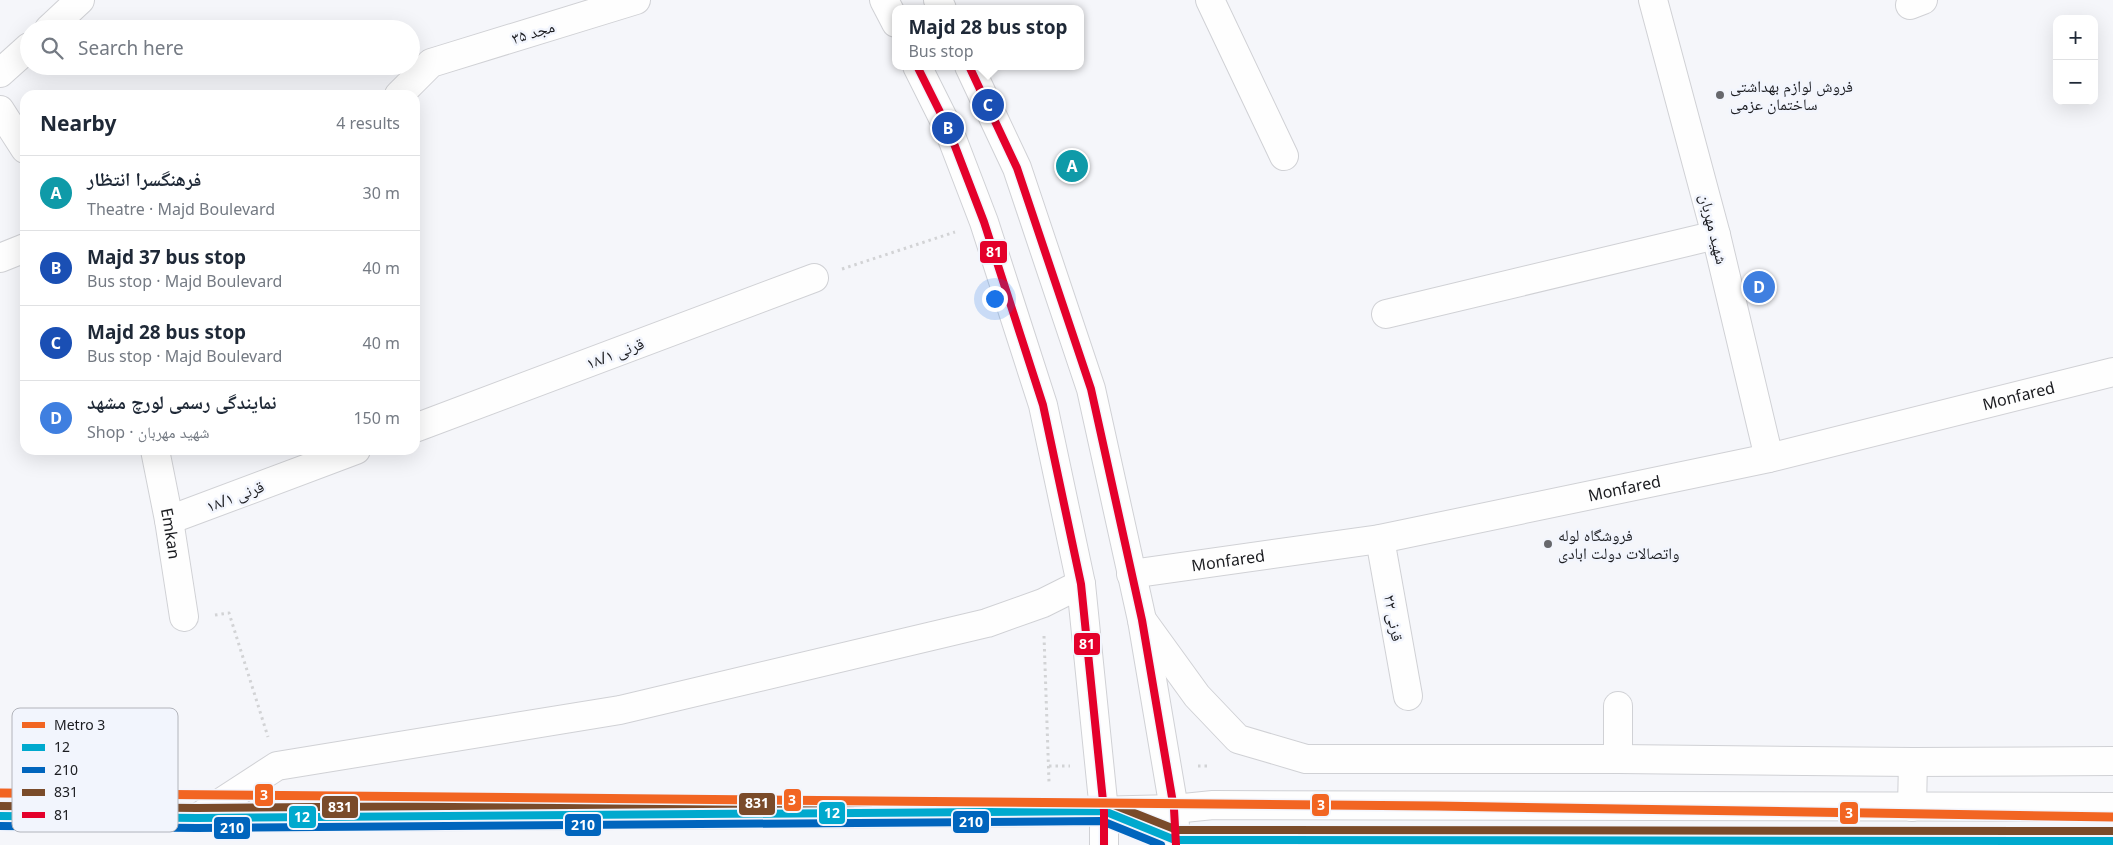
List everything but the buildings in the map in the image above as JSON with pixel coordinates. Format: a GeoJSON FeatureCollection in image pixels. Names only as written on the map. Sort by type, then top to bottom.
{"type":"FeatureCollection","features":[{"type":"Feature","properties":{"kind":"main road"},"geometry":{"type":"LineString","coordinates":[[59,20],[80,0]]}},
{"type":"Feature","properties":{"kind":"main road","name":"مجد ۳۵"},"geometry":{"type":"LineString","coordinates":[[420,74],[431,63],[636,0]]}},
{"type":"Feature","properties":{"kind":"main road"},"geometry":{"type":"LineString","coordinates":[[884,0],[892,15]]}},
{"type":"Feature","properties":{"kind":"main road"},"geometry":{"type":"LineString","coordinates":[[1210,0],[1284,156]]}},
{"type":"Feature","properties":{"kind":"main road","name":"شهید مهربان"},"geometry":{"type":"LineString","coordinates":[[1653,0],[1716,235],[1769,458]]}},
{"type":"Feature","properties":{"kind":"main road"},"geometry":{"type":"LineString","coordinates":[[0,73],[20,55]]}},
{"type":"Feature","properties":{"kind":"main road"},"geometry":{"type":"LineString","coordinates":[[920,70],[948,128],[984,222],[1043,405],[1080,584],[1104,811],[1104,845]]}},
{"type":"Feature","properties":{"kind":"main road"},"geometry":{"type":"LineString","coordinates":[[971,70],[1017,168],[1091,389],[1142,620],[1174,808],[1176,843]]}},
{"type":"Feature","properties":{"kind":"main road","name":"مجد ۳۵"},"geometry":{"type":"LineString","coordinates":[[404,90],[419,75]]}},
{"type":"Feature","properties":{"kind":"main road"},"geometry":{"type":"LineString","coordinates":[[0,110],[20,141]]}},
{"type":"Feature","properties":{"kind":"main road"},"geometry":{"type":"LineString","coordinates":[[1386,314],[1716,235]]}},
{"type":"Feature","properties":{"kind":"main road"},"geometry":{"type":"LineString","coordinates":[[0,258],[20,250]]}},
{"type":"Feature","properties":{"kind":"main road","name":"قرنی ۱۸/۱"},"geometry":{"type":"LineString","coordinates":[[420,426],[814,278]]}},
{"type":"Feature","properties":{"kind":"main road","name":"Monfared"},"geometry":{"type":"LineString","coordinates":[[1132,574],[1380,540],[1769,458],[2113,372]]}},
{"type":"Feature","properties":{"kind":"main road","name":"Emkan"},"geometry":{"type":"LineString","coordinates":[[156,455],[169,520],[184,617]]}},
{"type":"Feature","properties":{"kind":"main road","name":"قرنی ۱۸/۱"},"geometry":{"type":"LineString","coordinates":[[169,520],[343,455]]}},
{"type":"Feature","properties":{"kind":"main road","name":"قرنی ۲۲"},"geometry":{"type":"LineString","coordinates":[[1380,540],[1408,696]]}},
{"type":"Feature","properties":{"kind":"main road"},"geometry":{"type":"LineString","coordinates":[[197,818],[277,766],[620,710],[987,623],[1043,603],[1080,584]]}},
{"type":"Feature","properties":{"kind":"main road"},"geometry":{"type":"LineString","coordinates":[[1142,620],[1197,696],[1238,739],[1306,759],[2113,761]]}},
{"type":"Feature","properties":{"kind":"main road"},"geometry":{"type":"LineString","coordinates":[[1618,706],[1618,759]]}},
{"type":"Feature","properties":{"kind":"main road"},"geometry":{"type":"LineString","coordinates":[[1912,807],[1913,762]]}},
{"type":"Feature","properties":{"kind":"main road"},"geometry":{"type":"LineString","coordinates":[[178,818],[1051,812],[1213,805],[2113,807]]}},
{"type":"Feature","properties":{"kind":"lane"},"geometry":{"type":"LineString","coordinates":[[1104,811],[1176,843],[2113,841]]}},
{"type":"Feature","properties":{"kind":"path"},"geometry":{"type":"LineString","coordinates":[[814,278],[984,222]]}},
{"type":"Feature","properties":{"kind":"path"},"geometry":{"type":"LineString","coordinates":[[1043,603],[1051,812]]}},
{"type":"Feature","properties":{"kind":"path"},"geometry":{"type":"LineString","coordinates":[[184,617],[229,614],[277,766]]}},
{"type":"Feature","properties":{"kind":"metro line","name":"3"},"geometry":{"type":"LineString","coordinates":[[0,793],[12,793]]}},
{"type":"Feature","properties":{"kind":"metro line","name":"3"},"geometry":{"type":"LineString","coordinates":[[178,795],[1436,806],[2113,817]]}},
{"type":"Feature","properties":{"kind":"transit line","name":"81"},"geometry":{"type":"LineString","coordinates":[[919,70],[948,128],[984,222],[1043,405],[1081,584],[1104,811],[1104,845]]}},
{"type":"Feature","properties":{"kind":"transit line","name":"81"},"geometry":{"type":"LineString","coordinates":[[971,70],[1017,168],[1091,389],[1142,620],[1174,809],[1176,845]]}},
{"type":"Feature","properties":{"kind":"transit line","name":"831"},"geometry":{"type":"LineString","coordinates":[[178,808],[1104,801],[1177,830],[2113,831]]}},
{"type":"Feature","properties":{"kind":"transit line","name":"831"},"geometry":{"type":"LineString","coordinates":[[0,806],[12,806]]}},
{"type":"Feature","properties":{"kind":"transit line","name":"12"},"geometry":{"type":"LineString","coordinates":[[178,818],[1104,811],[1175,840],[2113,841]]}},
{"type":"Feature","properties":{"kind":"transit line","name":"12"},"geometry":{"type":"LineString","coordinates":[[0,816],[12,816]]}},
{"type":"Feature","properties":{"kind":"transit line","name":"210"},"geometry":{"type":"LineString","coordinates":[[178,828],[1102,821],[1161,845]]}},
{"type":"Feature","properties":{"kind":"transit line","name":"210"},"geometry":{"type":"LineString","coordinates":[[0,826],[12,826]]}},
{"type":"Feature","properties":{"kind":"place","name":"فروش لوازم بهداشتی ساختمان عزمی"},"geometry":{"type":"Point","coordinates":[1720,95]}},
{"type":"Feature","properties":{"kind":"place","name":"Majd 28 bus stop"},"geometry":{"type":"Point","coordinates":[988,105]}},
{"type":"Feature","properties":{"kind":"place","name":"Majd 37 bus stop"},"geometry":{"type":"Point","coordinates":[948,128]}},
{"type":"Feature","properties":{"kind":"place","name":"فرهنگسرا انتظار"},"geometry":{"type":"Point","coordinates":[1072,166]}},
{"type":"Feature","properties":{"kind":"place","name":"نمایندگی رسمی لورچ مشهد"},"geometry":{"type":"Point","coordinates":[1759,287]}},
{"type":"Feature","properties":{"kind":"place","name":"فروشگاه لوله واتصالات دولت ابادی"},"geometry":{"type":"Point","coordinates":[1548,544]}}]}
